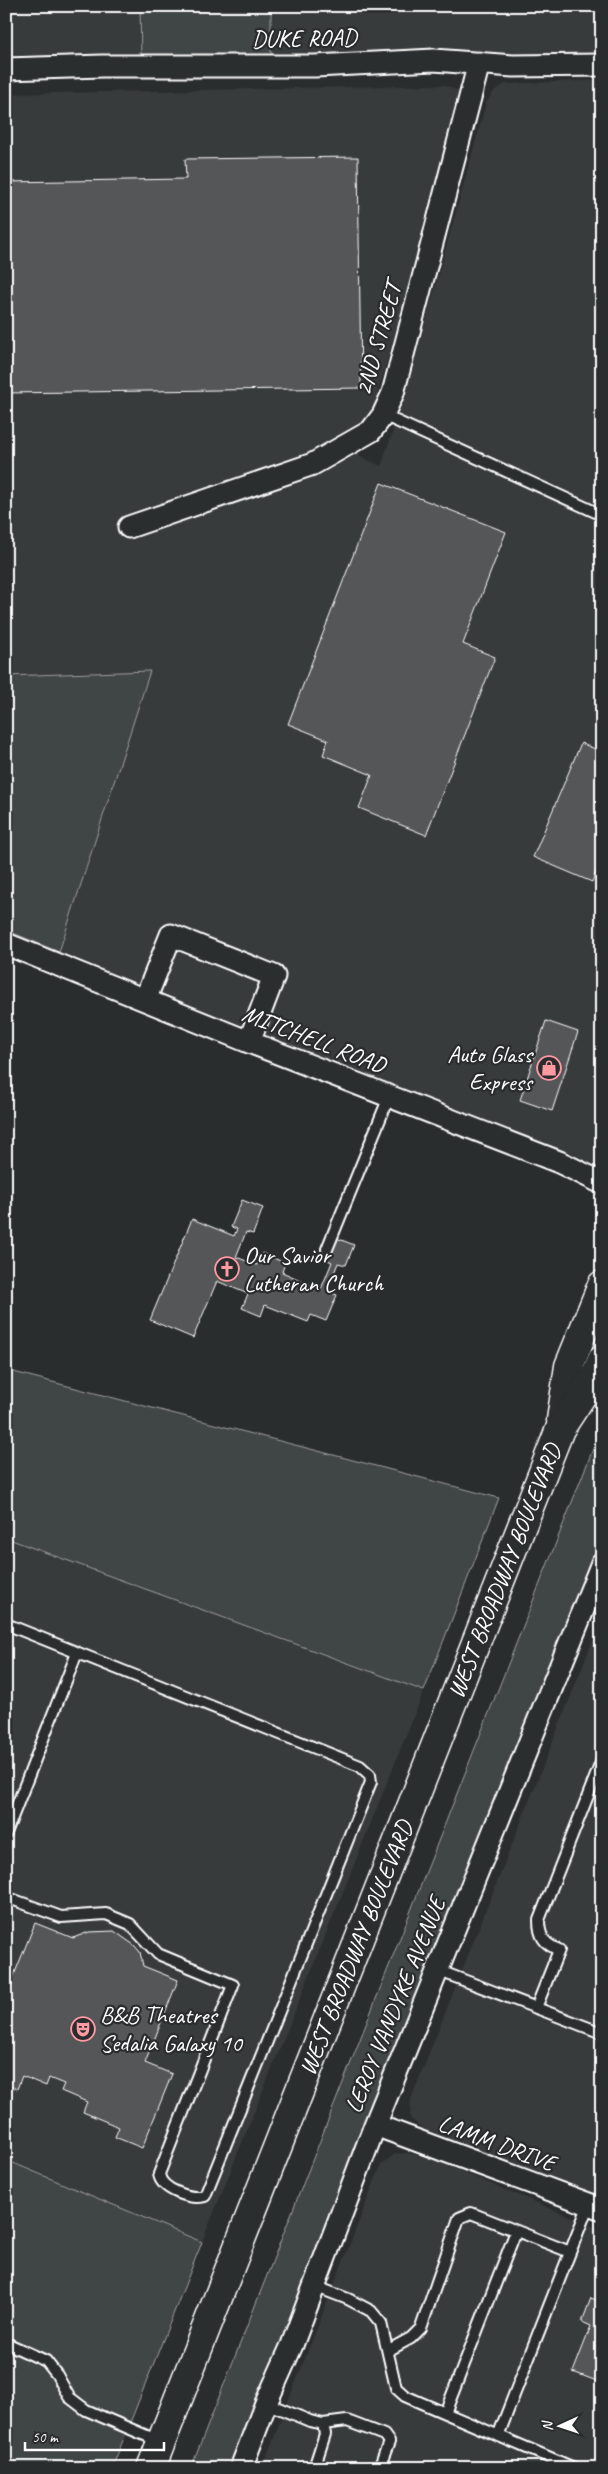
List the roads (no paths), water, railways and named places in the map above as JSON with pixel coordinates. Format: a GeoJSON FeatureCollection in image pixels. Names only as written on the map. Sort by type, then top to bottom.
{"type":"FeatureCollection","features":[{"type":"Feature","properties":{"kind":"highway","name":"WEST BROADWAY BOULEVARD"},"geometry":{"type":"LineString","coordinates":[[560,1429],[569,1366],[602,1285]]}},
{"type":"Feature","properties":{"kind":"highway","name":"WEST BROADWAY BOULEVARD"},"geometry":{"type":"LineString","coordinates":[[151,2468],[560,1429],[596,1374],[602,1360]]}},
{"type":"Feature","properties":{"kind":"street","name":"DUKE ROAD"},"geometry":{"type":"LineString","coordinates":[[6,69],[102,66],[315,66],[434,60],[513,66],[602,65]]}},
{"type":"Feature","properties":{"kind":"street","name":"2ND STREET"},"geometry":{"type":"LineString","coordinates":[[129,527],[313,464],[371,431],[383,415],[393,393],[479,64]]}},
{"type":"Feature","properties":{"kind":"street"},"geometry":{"type":"LineString","coordinates":[[145,1000],[171,935],[274,976],[249,1042]]}},
{"type":"Feature","properties":{"kind":"street","name":"MITCHELL ROAD"},"geometry":{"type":"LineString","coordinates":[[6,944],[388,1097],[559,1162],[602,1183]]}},
{"type":"Feature","properties":{"kind":"street","name":"LEROY VANDYKE AVENUE"},"geometry":{"type":"LineString","coordinates":[[241,2468],[266,2403],[292,2345],[375,2125],[602,1563]]}},
{"type":"Feature","properties":{"kind":"street","name":"LAMM DRIVE"},"geometry":{"type":"LineString","coordinates":[[375,2125],[595,2207]]}},
{"type":"Feature","properties":{"kind":"lane"},"geometry":{"type":"LineString","coordinates":[[383,415],[602,515]]}},
{"type":"Feature","properties":{"kind":"lane"},"geometry":{"type":"LineString","coordinates":[[327,1249],[388,1097]]}},
{"type":"Feature","properties":{"kind":"lane"},"geometry":{"type":"LineString","coordinates":[[6,1624],[360,1766],[370,1775],[371,1782],[205,2196],[195,2198],[167,2188],[160,2180],[159,2174],[233,1985],[158,1954],[130,1924],[106,1914],[61,1917],[6,1897]]}},
{"type":"Feature","properties":{"kind":"lane"},"geometry":{"type":"LineString","coordinates":[[6,1834],[77,1653]]}},
{"type":"Feature","properties":{"kind":"lane"},"geometry":{"type":"LineString","coordinates":[[536,2008],[559,1950],[548,1945],[541,1938],[539,1920],[602,1760]]}},
{"type":"Feature","properties":{"kind":"lane"},"geometry":{"type":"LineString","coordinates":[[437,1970],[602,2033]]}},
{"type":"Feature","properties":{"kind":"lane"},"geometry":{"type":"LineString","coordinates":[[498,2436],[570,2252],[595,2207]]}},
{"type":"Feature","properties":{"kind":"lane"},"geometry":{"type":"LineString","coordinates":[[389,2350],[411,2338],[421,2328],[459,2218],[471,2213],[570,2252]]}},
{"type":"Feature","properties":{"kind":"lane"},"geometry":{"type":"LineString","coordinates":[[445,2413],[516,2231]]}},
{"type":"Feature","properties":{"kind":"lane"},"geometry":{"type":"LineString","coordinates":[[314,2286],[348,2299],[371,2311],[381,2323],[389,2350],[396,2388],[405,2396],[574,2468]]}},
{"type":"Feature","properties":{"kind":"lane"},"geometry":{"type":"LineString","coordinates":[[6,2343],[46,2361],[58,2375],[69,2397],[86,2410],[162,2442]]}},
{"type":"Feature","properties":{"kind":"lane"},"geometry":{"type":"LineString","coordinates":[[266,2403],[310,2421],[323,2424],[347,2420],[384,2435],[389,2442],[379,2468]]}},
{"type":"Feature","properties":{"kind":"lane"},"geometry":{"type":"LineString","coordinates":[[314,2468],[325,2434],[323,2424]]}},
{"type":"Feature","properties":{"kind":"place","name":"Auto Glass Express"},"geometry":{"type":"Point","coordinates":[549,1068]}},
{"type":"Feature","properties":{"kind":"place","name":"Our Savior Lutheran Church"},"geometry":{"type":"Point","coordinates":[227,1269]}},
{"type":"Feature","properties":{"kind":"place","name":"B&B Theatres Sedalia Galaxy 10"},"geometry":{"type":"Point","coordinates":[83,2029]}}]}
